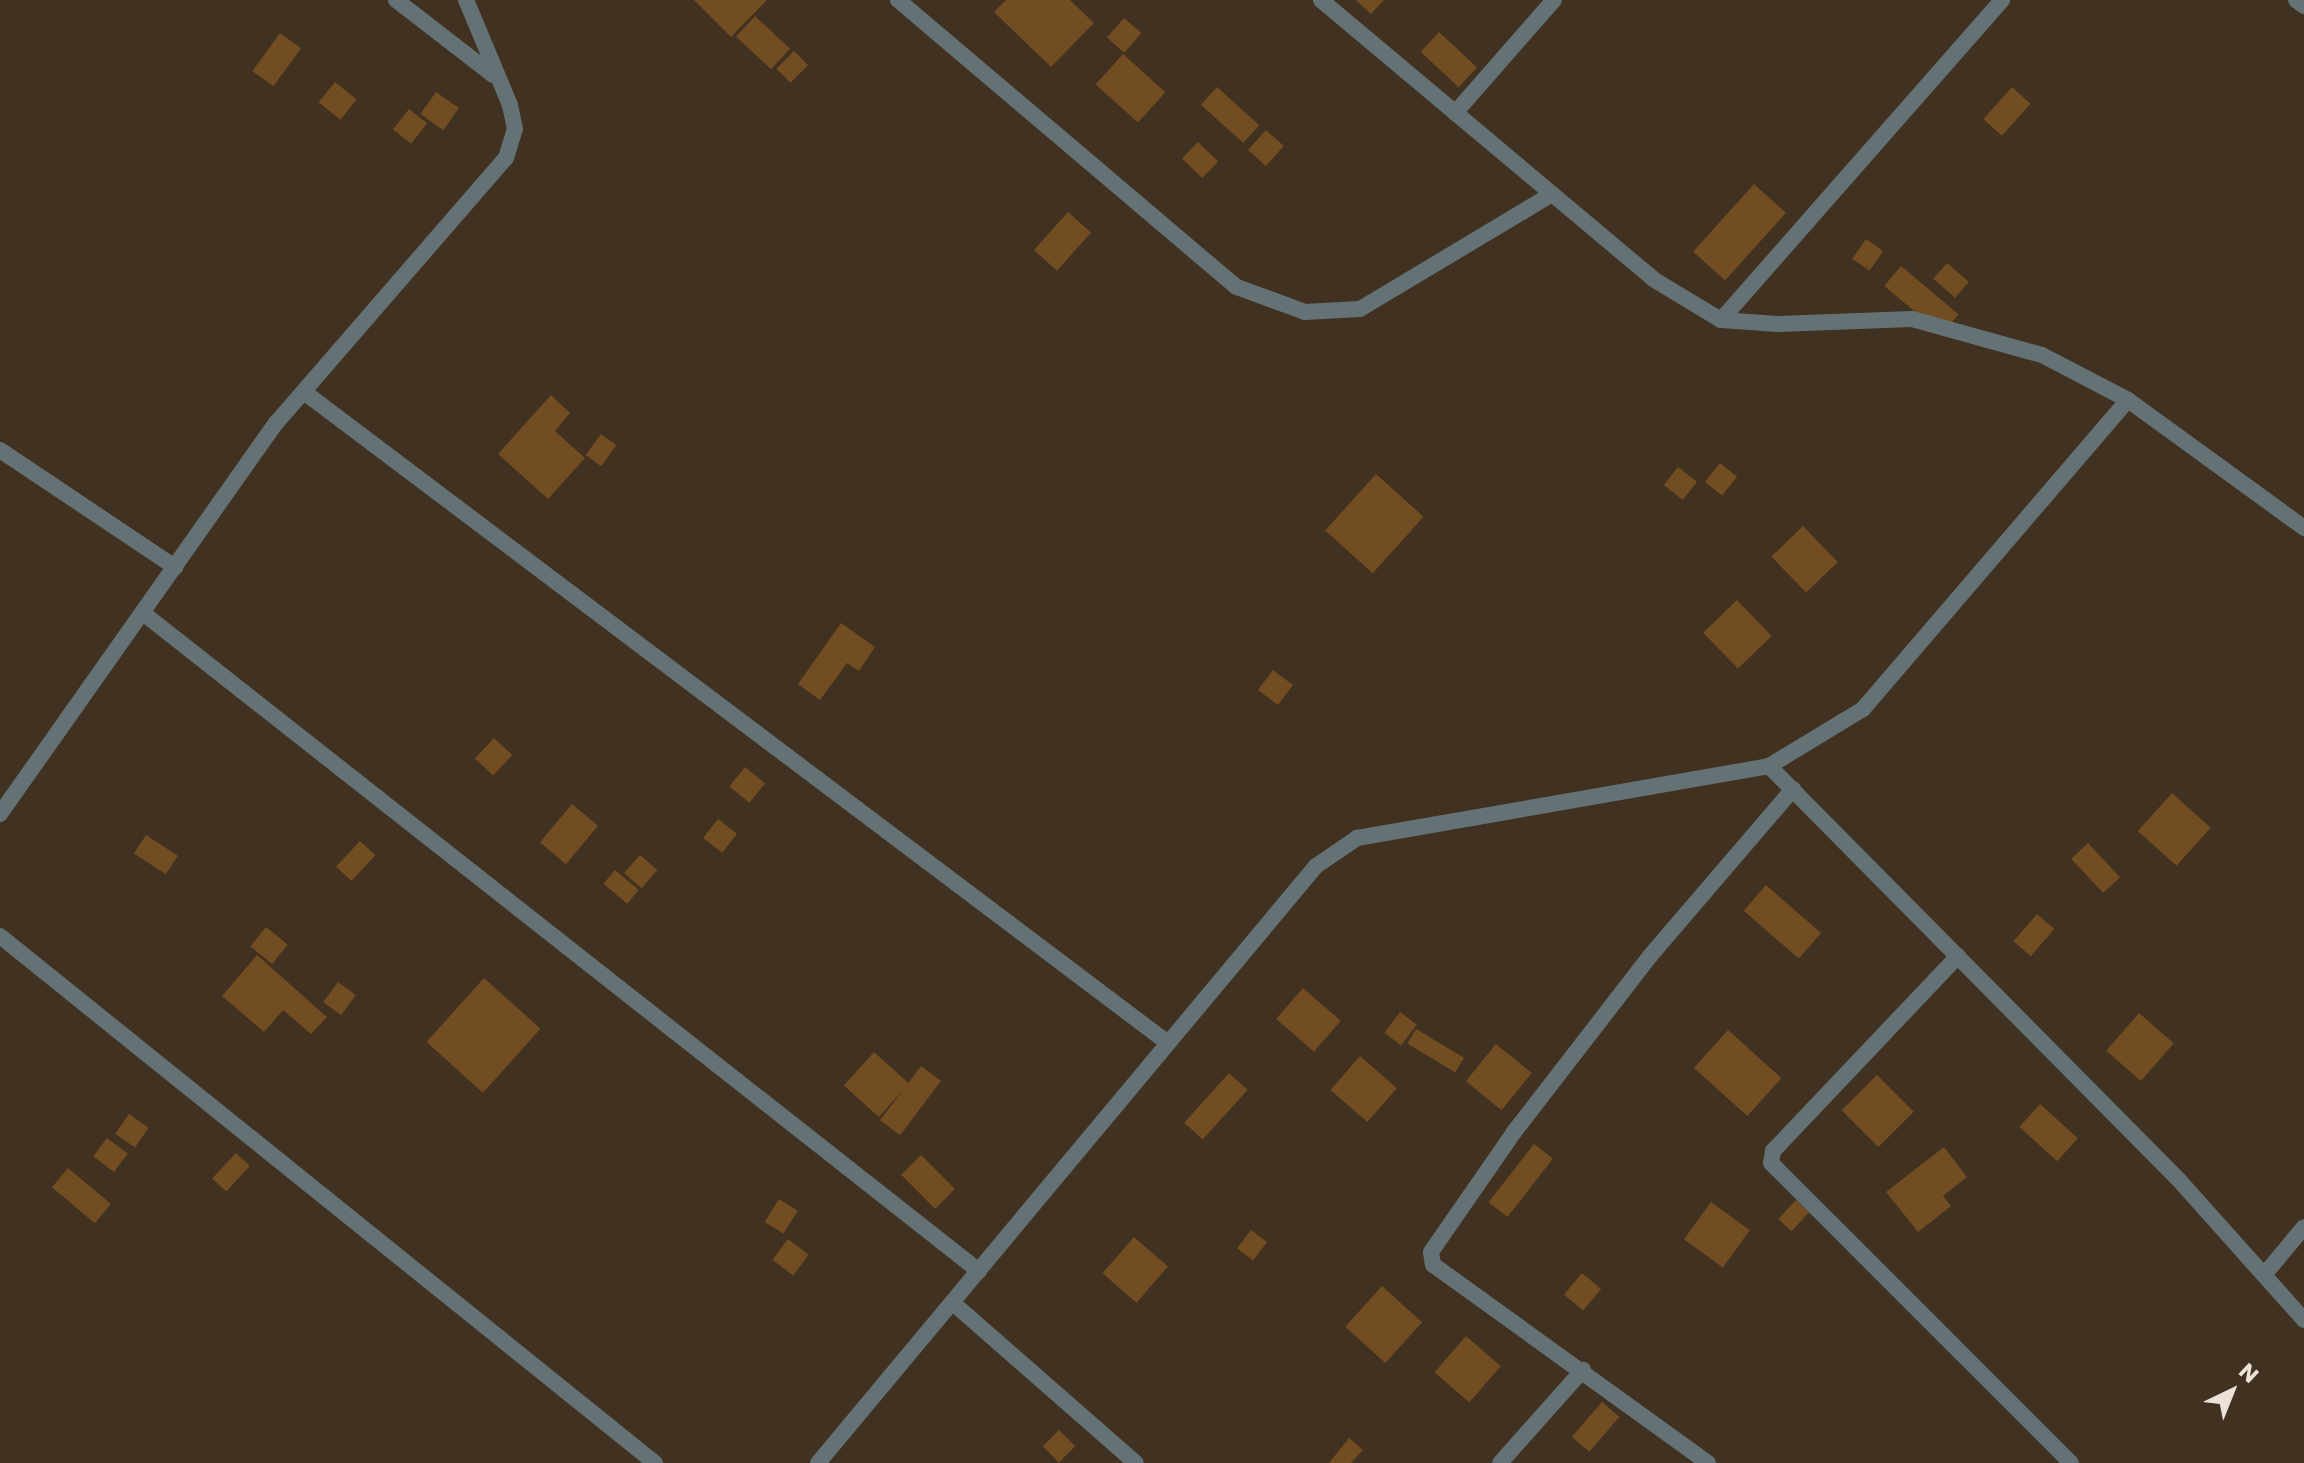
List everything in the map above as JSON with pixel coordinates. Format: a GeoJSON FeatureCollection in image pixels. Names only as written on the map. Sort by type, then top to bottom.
{"type":"FeatureCollection","features":[{"type":"Feature","properties":{"kind":"street"},"geometry":{"type":"LineString","coordinates":[[396,0],[498,79]]}},
{"type":"Feature","properties":{"kind":"street"},"geometry":{"type":"LineString","coordinates":[[0,814],[304,392],[506,158],[515,129],[466,0]]}},
{"type":"Feature","properties":{"kind":"street"},"geometry":{"type":"LineString","coordinates":[[898,0],[1237,287],[1305,312],[1360,309],[1552,194]]}},
{"type":"Feature","properties":{"kind":"street"},"geometry":{"type":"LineString","coordinates":[[1321,0],[1653,279],[1721,320],[1778,324],[1912,319],[2042,355],[2128,400],[2304,528]]}},
{"type":"Feature","properties":{"kind":"street"},"geometry":{"type":"LineString","coordinates":[[1455,113],[1554,0]]}},
{"type":"Feature","properties":{"kind":"street"},"geometry":{"type":"LineString","coordinates":[[1721,320],[2002,0]]}},
{"type":"Feature","properties":{"kind":"street"},"geometry":{"type":"LineString","coordinates":[[2296,0],[2304,6]]}},
{"type":"Feature","properties":{"kind":"street"},"geometry":{"type":"LineString","coordinates":[[304,392],[1168,1043]]}},
{"type":"Feature","properties":{"kind":"street"},"geometry":{"type":"LineString","coordinates":[[818,1463],[1316,866],[1357,838],[1769,766],[1863,709],[2128,400]]}},
{"type":"Feature","properties":{"kind":"street"},"geometry":{"type":"LineString","coordinates":[[0,450],[175,567]]}},
{"type":"Feature","properties":{"kind":"street"},"geometry":{"type":"LineString","coordinates":[[143,613],[979,1271]]}},
{"type":"Feature","properties":{"kind":"street"},"geometry":{"type":"LineString","coordinates":[[1769,766],[1958,956],[2304,1320]]}},
{"type":"Feature","properties":{"kind":"street"},"geometry":{"type":"LineString","coordinates":[[1708,1463],[1583,1370],[1433,1265],[1431,1252],[1514,1132],[1650,956],[1793,789]]}},
{"type":"Feature","properties":{"kind":"street"},"geometry":{"type":"LineString","coordinates":[[0,936],[655,1463]]}},
{"type":"Feature","properties":{"kind":"street"},"geometry":{"type":"LineString","coordinates":[[1958,956],[1773,1151],[1771,1163],[2071,1463]]}},
{"type":"Feature","properties":{"kind":"street"},"geometry":{"type":"LineString","coordinates":[[2264,1275],[2304,1227]]}},
{"type":"Feature","properties":{"kind":"street"},"geometry":{"type":"LineString","coordinates":[[953,1303],[1136,1463]]}},
{"type":"Feature","properties":{"kind":"street"},"geometry":{"type":"LineString","coordinates":[[1500,1463],[1583,1370]]}},
{"type":"Feature","properties":{"kind":"building"},"geometry":{"type":"Polygon","coordinates":[[[694,0],[767,0],[731,37],[694,0]]]}},
{"type":"Feature","properties":{"kind":"building"},"geometry":{"type":"Polygon","coordinates":[[[1006,0],[1070,0],[1094,23],[1051,67],[994,12],[1006,0]]]}},
{"type":"Feature","properties":{"kind":"building"},"geometry":{"type":"Polygon","coordinates":[[[1356,0],[1384,0],[1371,14],[1356,0]]]}},
{"type":"Feature","properties":{"kind":"building"},"geometry":{"type":"Polygon","coordinates":[[[755,16],[790,49],[771,69],[736,36],[755,16]]]}},
{"type":"Feature","properties":{"kind":"building"},"geometry":{"type":"Polygon","coordinates":[[[1124,18],[1141,33],[1124,53],[1107,38],[1124,18]]]}},
{"type":"Feature","properties":{"kind":"building"},"geometry":{"type":"Polygon","coordinates":[[[1439,32],[1477,67],[1459,87],[1421,52],[1439,32]]]}},
{"type":"Feature","properties":{"kind":"building"},"geometry":{"type":"Polygon","coordinates":[[[280,33],[301,48],[273,86],[252,71],[280,33]]]}},
{"type":"Feature","properties":{"kind":"building"},"geometry":{"type":"Polygon","coordinates":[[[794,51],[808,65],[790,83],[776,69],[794,51]]]}},
{"type":"Feature","properties":{"kind":"building"},"geometry":{"type":"Polygon","coordinates":[[[1123,54],[1165,92],[1138,123],[1096,84],[1123,54]]]}},
{"type":"Feature","properties":{"kind":"building"},"geometry":{"type":"Polygon","coordinates":[[[335,82],[357,100],[340,120],[319,102],[335,82]]]}},
{"type":"Feature","properties":{"kind":"building"},"geometry":{"type":"Polygon","coordinates":[[[1217,87],[1259,125],[1243,143],[1201,105],[1217,87]]]}},
{"type":"Feature","properties":{"kind":"building"},"geometry":{"type":"Polygon","coordinates":[[[2012,87],[2031,104],[2002,136],[1983,119],[2012,87]]]}},
{"type":"Feature","properties":{"kind":"building"},"geometry":{"type":"Polygon","coordinates":[[[436,92],[459,108],[443,130],[421,114],[436,92]]]}},
{"type":"Feature","properties":{"kind":"building"},"geometry":{"type":"Polygon","coordinates":[[[409,109],[427,123],[411,144],[393,129],[409,109]]]}},
{"type":"Feature","properties":{"kind":"building"},"geometry":{"type":"Polygon","coordinates":[[[1266,130],[1284,146],[1266,166],[1248,150],[1266,130]]]}},
{"type":"Feature","properties":{"kind":"building"},"geometry":{"type":"Polygon","coordinates":[[[1198,142],[1218,161],[1202,178],[1182,159],[1198,142]]]}},
{"type":"Feature","properties":{"kind":"building"},"geometry":{"type":"Polygon","coordinates":[[[1754,184],[1786,213],[1725,280],[1693,252],[1754,184]]]}},
{"type":"Feature","properties":{"kind":"building"},"geometry":{"type":"Polygon","coordinates":[[[1068,212],[1091,233],[1057,271],[1034,250],[1068,212]]]}},
{"type":"Feature","properties":{"kind":"building"},"geometry":{"type":"Polygon","coordinates":[[[1866,239],[1883,251],[1869,271],[1852,259],[1866,239]]]}},
{"type":"Feature","properties":{"kind":"building"},"geometry":{"type":"Polygon","coordinates":[[[1947,263],[1969,282],[1955,298],[1933,279],[1947,263]]]}},
{"type":"Feature","properties":{"kind":"building"},"geometry":{"type":"Polygon","coordinates":[[[1901,266],[1958,314],[1942,334],[1884,286],[1901,266]]]}},
{"type":"Feature","properties":{"kind":"building"},"geometry":{"type":"Polygon","coordinates":[[[551,395],[570,413],[555,431],[585,458],[548,499],[498,454],[551,395]]]}},
{"type":"Feature","properties":{"kind":"building"},"geometry":{"type":"Polygon","coordinates":[[[601,434],[616,445],[601,466],[586,455],[601,434]]]}},
{"type":"Feature","properties":{"kind":"building"},"geometry":{"type":"Polygon","coordinates":[[[1720,463],[1737,477],[1722,495],[1705,482],[1720,463]]]}},
{"type":"Feature","properties":{"kind":"building"},"geometry":{"type":"Polygon","coordinates":[[[1678,467],[1697,482],[1683,500],[1664,485],[1678,467]]]}},
{"type":"Feature","properties":{"kind":"building"},"geometry":{"type":"Polygon","coordinates":[[[1376,474],[1424,517],[1373,573],[1325,530],[1376,474]]]}},
{"type":"Feature","properties":{"kind":"building"},"geometry":{"type":"Polygon","coordinates":[[[1803,526],[1838,562],[1806,593],[1771,557],[1803,526]]]}},
{"type":"Feature","properties":{"kind":"building"},"geometry":{"type":"Polygon","coordinates":[[[1737,600],[1772,636],[1738,669],[1703,633],[1737,600]]]}},
{"type":"Feature","properties":{"kind":"building"},"geometry":{"type":"Polygon","coordinates":[[[841,623],[875,647],[859,671],[847,663],[820,700],[798,684],[841,623]]]}},
{"type":"Feature","properties":{"kind":"building"},"geometry":{"type":"Polygon","coordinates":[[[1273,670],[1293,685],[1278,705],[1258,690],[1273,670]]]}},
{"type":"Feature","properties":{"kind":"building"},"geometry":{"type":"Polygon","coordinates":[[[494,738],[512,755],[493,776],[475,758],[494,738]]]}},
{"type":"Feature","properties":{"kind":"building"},"geometry":{"type":"Polygon","coordinates":[[[745,767],[765,783],[749,803],[729,786],[745,767]]]}},
{"type":"Feature","properties":{"kind":"building"},"geometry":{"type":"Polygon","coordinates":[[[2172,793],[2211,828],[2177,866],[2138,831],[2172,793]]]}},
{"type":"Feature","properties":{"kind":"building"},"geometry":{"type":"Polygon","coordinates":[[[572,804],[598,826],[566,864],[540,842],[572,804]]]}},
{"type":"Feature","properties":{"kind":"building"},"geometry":{"type":"Polygon","coordinates":[[[718,819],[737,834],[722,853],[703,838],[718,819]]]}},
{"type":"Feature","properties":{"kind":"building"},"geometry":{"type":"Polygon","coordinates":[[[146,835],[178,856],[166,874],[134,853],[146,835]]]}},
{"type":"Feature","properties":{"kind":"building"},"geometry":{"type":"Polygon","coordinates":[[[360,841],[375,855],[351,881],[336,867],[360,841]]]}},
{"type":"Feature","properties":{"kind":"building"},"geometry":{"type":"Polygon","coordinates":[[[2088,843],[2120,877],[2103,893],[2071,859],[2088,843]]]}},
{"type":"Feature","properties":{"kind":"building"},"geometry":{"type":"Polygon","coordinates":[[[640,855],[657,870],[642,888],[624,873],[640,855]]]}},
{"type":"Feature","properties":{"kind":"building"},"geometry":{"type":"Polygon","coordinates":[[[615,870],[639,890],[627,904],[603,884],[615,870]]]}},
{"type":"Feature","properties":{"kind":"building"},"geometry":{"type":"Polygon","coordinates":[[[1766,885],[1821,933],[1799,959],[1744,911],[1766,885]]]}},
{"type":"Feature","properties":{"kind":"building"},"geometry":{"type":"Polygon","coordinates":[[[2037,914],[2054,929],[2031,956],[2013,941],[2037,914]]]}},
{"type":"Feature","properties":{"kind":"building"},"geometry":{"type":"Polygon","coordinates":[[[266,927],[288,945],[272,964],[250,946],[266,927]]]}},
{"type":"Feature","properties":{"kind":"building"},"geometry":{"type":"Polygon","coordinates":[[[257,955],[327,1017],[311,1034],[283,1010],[264,1032],[222,996],[257,955]]]}},
{"type":"Feature","properties":{"kind":"building"},"geometry":{"type":"Polygon","coordinates":[[[484,978],[540,1029],[483,1093],[426,1042],[484,978]]]}},
{"type":"Feature","properties":{"kind":"building"},"geometry":{"type":"Polygon","coordinates":[[[338,982],[356,995],[341,1015],[323,1002],[338,982]]]}},
{"type":"Feature","properties":{"kind":"building"},"geometry":{"type":"Polygon","coordinates":[[[1303,988],[1341,1021],[1314,1052],[1276,1019],[1303,988]]]}},
{"type":"Feature","properties":{"kind":"building"},"geometry":{"type":"Polygon","coordinates":[[[1400,1012],[1417,1025],[1401,1045],[1384,1033],[1400,1012]]]}},
{"type":"Feature","properties":{"kind":"building"},"geometry":{"type":"Polygon","coordinates":[[[2139,1013],[2174,1043],[2141,1081],[2106,1051],[2139,1013]]]}},
{"type":"Feature","properties":{"kind":"building"},"geometry":{"type":"Polygon","coordinates":[[[1416,1029],[1464,1058],[1455,1072],[1407,1044],[1416,1029]]]}},
{"type":"Feature","properties":{"kind":"building"},"geometry":{"type":"Polygon","coordinates":[[[1728,1030],[1782,1078],[1747,1116],[1694,1068],[1728,1030]]]}},
{"type":"Feature","properties":{"kind":"building"},"geometry":{"type":"Polygon","coordinates":[[[1496,1044],[1532,1073],[1502,1110],[1466,1081],[1496,1044]]]}},
{"type":"Feature","properties":{"kind":"building"},"geometry":{"type":"Polygon","coordinates":[[[874,1052],[909,1083],[879,1117],[844,1085],[874,1052]]]}},
{"type":"Feature","properties":{"kind":"building"},"geometry":{"type":"Polygon","coordinates":[[[1360,1056],[1397,1088],[1367,1122],[1330,1090],[1360,1056]]]}},
{"type":"Feature","properties":{"kind":"building"},"geometry":{"type":"Polygon","coordinates":[[[921,1066],[941,1081],[900,1135],[880,1120],[921,1066]]]}},
{"type":"Feature","properties":{"kind":"building"},"geometry":{"type":"Polygon","coordinates":[[[1229,1073],[1248,1090],[1203,1140],[1184,1123],[1229,1073]]]}},
{"type":"Feature","properties":{"kind":"building"},"geometry":{"type":"Polygon","coordinates":[[[1877,1075],[1914,1112],[1878,1147],[1842,1110],[1877,1075]]]}},
{"type":"Feature","properties":{"kind":"building"},"geometry":{"type":"Polygon","coordinates":[[[2040,1104],[2078,1138],[2057,1161],[2019,1127],[2040,1104]]]}},
{"type":"Feature","properties":{"kind":"building"},"geometry":{"type":"Polygon","coordinates":[[[129,1114],[149,1128],[135,1147],[115,1134],[129,1114]]]}},
{"type":"Feature","properties":{"kind":"building"},"geometry":{"type":"Polygon","coordinates":[[[107,1138],[128,1154],[114,1172],[93,1156],[107,1138]]]}},
{"type":"Feature","properties":{"kind":"building"},"geometry":{"type":"Polygon","coordinates":[[[1534,1144],[1553,1159],[1507,1217],[1488,1202],[1534,1144]]]}},
{"type":"Feature","properties":{"kind":"building"},"geometry":{"type":"Polygon","coordinates":[[[1944,1147],[1967,1177],[1943,1196],[1951,1206],[1918,1232],[1886,1192],[1944,1147]]]}},
{"type":"Feature","properties":{"kind":"building"},"geometry":{"type":"Polygon","coordinates":[[[236,1153],[250,1166],[226,1192],[212,1179],[236,1153]]]}},
{"type":"Feature","properties":{"kind":"building"},"geometry":{"type":"Polygon","coordinates":[[[921,1155],[955,1189],[935,1209],[901,1175],[921,1155]]]}},
{"type":"Feature","properties":{"kind":"building"},"geometry":{"type":"Polygon","coordinates":[[[68,1168],[111,1204],[95,1223],[52,1187],[68,1168]]]}},
{"type":"Feature","properties":{"kind":"building"},"geometry":{"type":"Polygon","coordinates":[[[779,1199],[798,1211],[783,1234],[765,1222],[779,1199]]]}},
{"type":"Feature","properties":{"kind":"building"},"geometry":{"type":"Polygon","coordinates":[[[1796,1200],[1809,1212],[1791,1231],[1778,1219],[1796,1200]]]}},
{"type":"Feature","properties":{"kind":"building"},"geometry":{"type":"Polygon","coordinates":[[[1711,1202],[1750,1230],[1723,1267],[1684,1239],[1711,1202]]]}},
{"type":"Feature","properties":{"kind":"building"},"geometry":{"type":"Polygon","coordinates":[[[1251,1230],[1267,1242],[1253,1260],[1237,1248],[1251,1230]]]}},
{"type":"Feature","properties":{"kind":"building"},"geometry":{"type":"Polygon","coordinates":[[[1134,1237],[1168,1267],[1136,1303],[1103,1273],[1134,1237]]]}},
{"type":"Feature","properties":{"kind":"building"},"geometry":{"type":"Polygon","coordinates":[[[788,1239],[809,1255],[793,1275],[772,1260],[788,1239]]]}},
{"type":"Feature","properties":{"kind":"building"},"geometry":{"type":"Polygon","coordinates":[[[1582,1273],[1601,1289],[1583,1311],[1564,1294],[1582,1273]]]}},
{"type":"Feature","properties":{"kind":"building"},"geometry":{"type":"Polygon","coordinates":[[[1382,1286],[1422,1322],[1385,1363],[1345,1327],[1382,1286]]]}},
{"type":"Feature","properties":{"kind":"building"},"geometry":{"type":"Polygon","coordinates":[[[1466,1336],[1501,1366],[1469,1402],[1435,1372],[1466,1336]]]}},
{"type":"Feature","properties":{"kind":"building"},"geometry":{"type":"Polygon","coordinates":[[[1602,1402],[1619,1417],[1589,1452],[1572,1437],[1602,1402]]]}},
{"type":"Feature","properties":{"kind":"building"},"geometry":{"type":"Polygon","coordinates":[[[1059,1430],[1075,1446],[1059,1463],[1043,1446],[1059,1430]]]}},
{"type":"Feature","properties":{"kind":"building"},"geometry":{"type":"Polygon","coordinates":[[[1349,1438],[1363,1450],[1351,1463],[1329,1463],[1349,1438]]]}}]}
